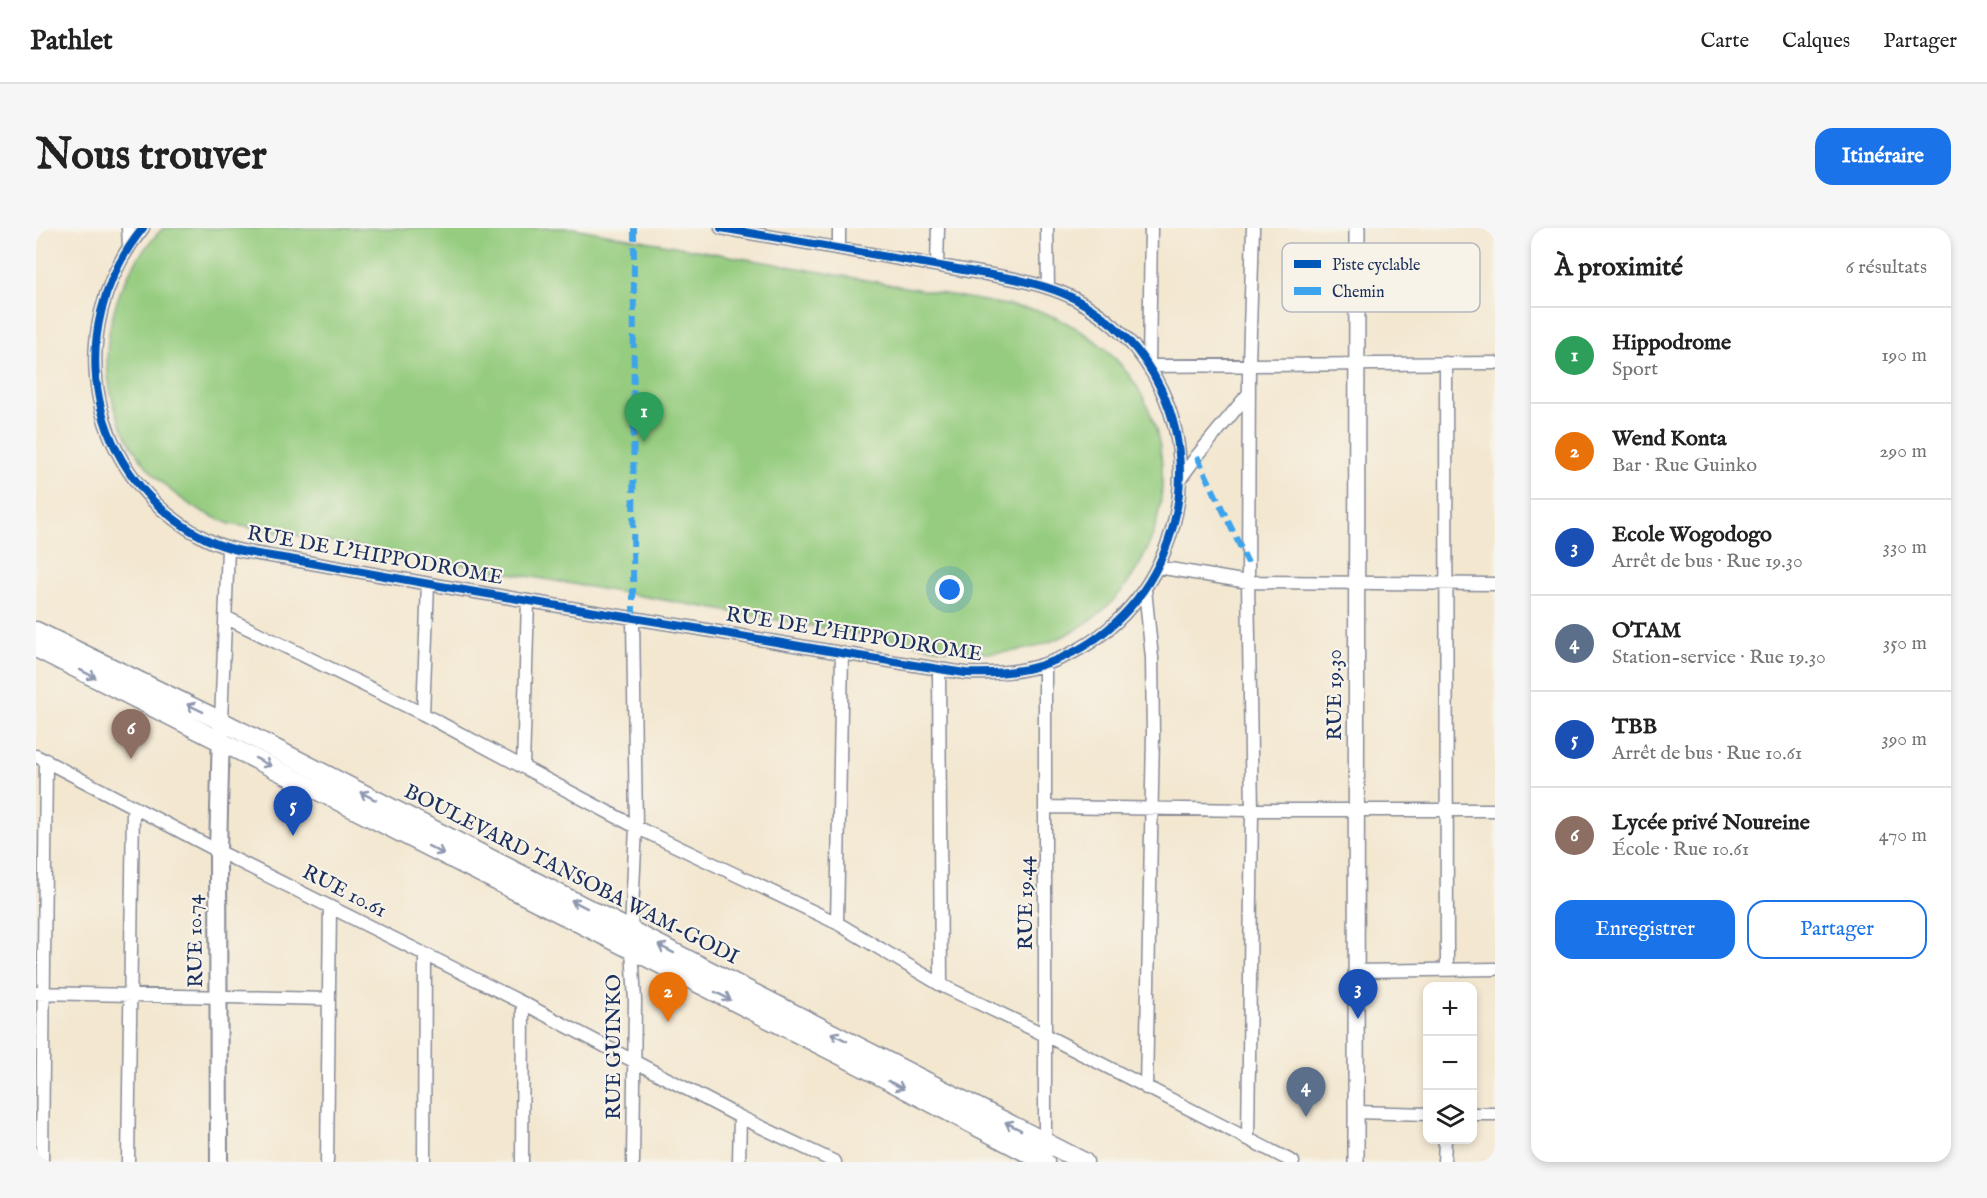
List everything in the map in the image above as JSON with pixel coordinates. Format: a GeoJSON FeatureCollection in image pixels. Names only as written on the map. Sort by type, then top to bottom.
{"type":"FeatureCollection","features":[{"type":"Feature","properties":{"kind":"main road","name":"BOULEVARD TANSOBA WAM-GODI"},"geometry":{"type":"LineString","coordinates":[[36,631],[221,721],[1084,1162]]}},
{"type":"Feature","properties":{"kind":"main road","name":"BOULEVARD TANSOBA WAM-GODI"},"geometry":{"type":"LineString","coordinates":[[36,648],[633,950],[1045,1162]]}},
{"type":"Feature","properties":{"kind":"main road","name":"RUE 10.74"},"geometry":{"type":"LineString","coordinates":[[219,1162],[218,851],[221,721]]}},
{"type":"Feature","properties":{"kind":"street"},"geometry":{"type":"LineString","coordinates":[[128,228],[129,246]]}},
{"type":"Feature","properties":{"kind":"street","name":"RUE DE L'HIPPODROME"},"geometry":{"type":"LineString","coordinates":[[143,228],[129,246],[114,273],[106,291],[97,330],[96,379],[106,427],[123,463],[160,508],[192,532],[228,549],[842,653],[985,674],[1014,671],[1045,664],[1069,654],[1094,639],[1124,614],[1145,589],[1158,567],[1173,531],[1180,479],[1180,453],[1172,415],[1149,366],[1128,340],[1107,320],[1075,299],[1048,287],[1016,279],[722,228]]}},
{"type":"Feature","properties":{"kind":"street"},"geometry":{"type":"LineString","coordinates":[[839,228],[839,248]]}},
{"type":"Feature","properties":{"kind":"street"},"geometry":{"type":"LineString","coordinates":[[937,265],[938,228]]}},
{"type":"Feature","properties":{"kind":"street"},"geometry":{"type":"LineString","coordinates":[[1047,228],[1048,287]]}},
{"type":"Feature","properties":{"kind":"street"},"geometry":{"type":"LineString","coordinates":[[1151,228],[1149,366],[1495,363]]}},
{"type":"Feature","properties":{"kind":"street"},"geometry":{"type":"LineString","coordinates":[[1248,1139],[1252,810],[1248,582],[1249,364],[1253,228]]}},
{"type":"Feature","properties":{"kind":"street","name":"RUE 19.30"},"geometry":{"type":"LineString","coordinates":[[1356,1162],[1357,312]]}},
{"type":"Feature","properties":{"kind":"street"},"geometry":{"type":"LineString","coordinates":[[1446,363],[1447,969]]}},
{"type":"Feature","properties":{"kind":"street"},"geometry":{"type":"LineString","coordinates":[[1180,479],[1249,393]]}},
{"type":"Feature","properties":{"kind":"street"},"geometry":{"type":"LineString","coordinates":[[221,721],[227,618],[228,549]]}},
{"type":"Feature","properties":{"kind":"street"},"geometry":{"type":"LineString","coordinates":[[1158,567],[1248,582],[1495,584]]}},
{"type":"Feature","properties":{"kind":"street"},"geometry":{"type":"LineString","coordinates":[[423,714],[429,584]]}},
{"type":"Feature","properties":{"kind":"street"},"geometry":{"type":"LineString","coordinates":[[1145,589],[1152,658],[1146,1088]]}},
{"type":"Feature","properties":{"kind":"street"},"geometry":{"type":"LineString","coordinates":[[524,766],[528,601]]}},
{"type":"Feature","properties":{"kind":"street"},"geometry":{"type":"LineString","coordinates":[[227,618],[423,714],[636,826],[837,923],[941,985],[1045,1035],[1293,1162]]}},
{"type":"Feature","properties":{"kind":"street","name":"RUE GUINKO"},"geometry":{"type":"LineString","coordinates":[[633,618],[636,826],[631,931],[635,1063],[633,1162]]}},
{"type":"Feature","properties":{"kind":"street"},"geometry":{"type":"LineString","coordinates":[[837,923],[842,653]]}},
{"type":"Feature","properties":{"kind":"street","name":"RUE 19.44"},"geometry":{"type":"LineString","coordinates":[[1045,664],[1045,1162]]}},
{"type":"Feature","properties":{"kind":"street"},"geometry":{"type":"LineString","coordinates":[[939,669],[941,985]]}},
{"type":"Feature","properties":{"kind":"street"},"geometry":{"type":"LineString","coordinates":[[41,758],[42,1162]]}},
{"type":"Feature","properties":{"kind":"street","name":"RUE 10.61"},"geometry":{"type":"LineString","coordinates":[[41,758],[218,851],[523,1003],[740,1117],[836,1162]]}},
{"type":"Feature","properties":{"kind":"street"},"geometry":{"type":"LineString","coordinates":[[129,1162],[133,807]]}},
{"type":"Feature","properties":{"kind":"street"},"geometry":{"type":"LineString","coordinates":[[1046,807],[1495,810]]}},
{"type":"Feature","properties":{"kind":"street"},"geometry":{"type":"LineString","coordinates":[[327,1162],[330,906]]}},
{"type":"Feature","properties":{"kind":"street"},"geometry":{"type":"LineString","coordinates":[[424,1162],[425,955]]}},
{"type":"Feature","properties":{"kind":"street"},"geometry":{"type":"LineString","coordinates":[[1356,971],[1495,969]]}},
{"type":"Feature","properties":{"kind":"street"},"geometry":{"type":"LineString","coordinates":[[40,993],[328,999]]}},
{"type":"Feature","properties":{"kind":"street"},"geometry":{"type":"LineString","coordinates":[[522,1162],[523,1003]]}},
{"type":"Feature","properties":{"kind":"street"},"geometry":{"type":"LineString","coordinates":[[1356,1112],[1423,1114]]}},
{"type":"Feature","properties":{"kind":"street"},"geometry":{"type":"LineString","coordinates":[[1477,1114],[1495,1114]]}},
{"type":"Feature","properties":{"kind":"street"},"geometry":{"type":"LineString","coordinates":[[739,1162],[740,1117]]}},
{"type":"Feature","properties":{"kind":"street"},"geometry":{"type":"LineString","coordinates":[[1444,1162],[1445,1144]]}},
{"type":"Feature","properties":{"kind":"green space"},"geometry":{"type":"Polygon","coordinates":[[[163,228],[573,228],[1040,311],[1105,349],[1145,400],[1162,460],[1157,521],[1132,577],[1089,621],[1030,648],[955,651],[230,524],[186,502],[151,471],[126,435],[111,395],[107,353],[114,309],[133,267],[163,228]]]}},
{"type":"Feature","properties":{"kind":"marked path"},"geometry":{"type":"LineString","coordinates":[[633,618],[634,228]]}},
{"type":"Feature","properties":{"kind":"marked path"},"geometry":{"type":"LineString","coordinates":[[1197,456],[1248,563]]}},
{"type":"Feature","properties":{"kind":"cycle path"},"geometry":{"type":"LineString","coordinates":[[143,228],[117,268],[101,311],[95,355],[99,399],[112,441],[135,479],[166,513],[206,539],[247,552],[965,673],[1004,672],[1042,665],[1082,647],[1116,622],[1143,591],[1163,554],[1176,514],[1180,472],[1175,430],[1161,389],[1154,375],[1126,337],[1089,307],[1068,295],[1038,285],[1015,279],[721,228]]}},
{"type":"Feature","properties":{"kind":"place","name":"Hippodrome"},"geometry":{"type":"Point","coordinates":[644,442]}},
{"type":"Feature","properties":{"kind":"place","name":"Lycée privé Noureine"},"geometry":{"type":"Point","coordinates":[131,759]}},
{"type":"Feature","properties":{"kind":"place","name":"TBB"},"geometry":{"type":"Point","coordinates":[293,836]}},
{"type":"Feature","properties":{"kind":"place","name":"Ecole Wogodogo"},"geometry":{"type":"Point","coordinates":[1358,1019]}},
{"type":"Feature","properties":{"kind":"place","name":"Wend Konta"},"geometry":{"type":"Point","coordinates":[668,1022]}},
{"type":"Feature","properties":{"kind":"place","name":"OTAM"},"geometry":{"type":"Point","coordinates":[1306,1117]}}]}
